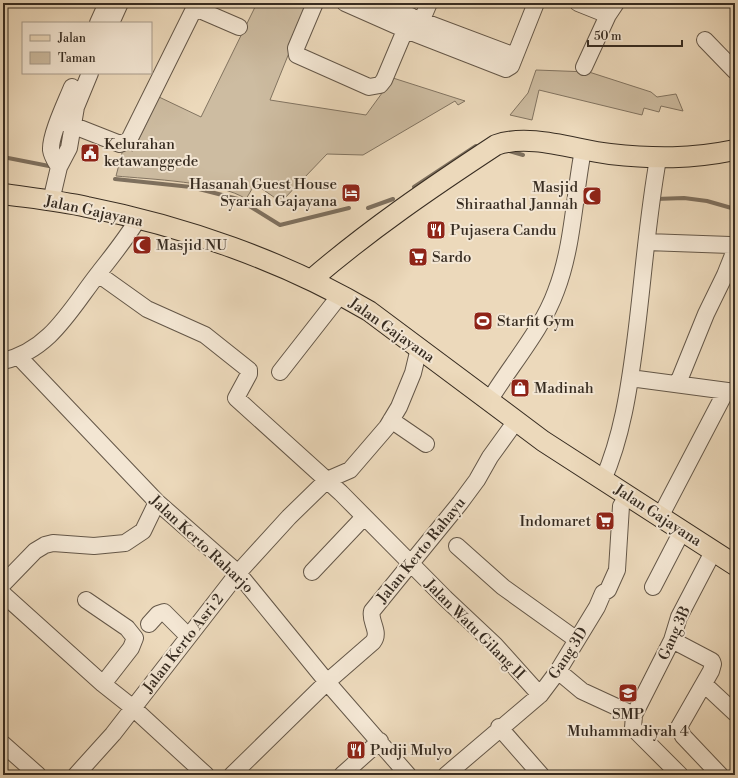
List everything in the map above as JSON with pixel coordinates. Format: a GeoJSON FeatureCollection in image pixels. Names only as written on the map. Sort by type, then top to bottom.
{"type":"FeatureCollection","features":[{"type":"Feature","properties":{"kind":"main road"},"geometry":{"type":"LineString","coordinates":[[311,280],[373,229],[496,145],[518,140],[658,159],[713,154],[735,150]]}},
{"type":"Feature","properties":{"kind":"main road","name":"Jalan Gajayana"},"geometry":{"type":"LineString","coordinates":[[3,194],[88,207],[138,219],[214,241],[311,280],[341,294],[369,311],[516,421],[603,480],[714,550],[735,565]]}},
{"type":"Feature","properties":{"kind":"street"},"geometry":{"type":"LineString","coordinates":[[106,17],[120,3]]}},
{"type":"Feature","properties":{"kind":"street"},"geometry":{"type":"LineString","coordinates":[[315,3],[296,48],[297,55],[369,87],[380,85],[384,80],[414,25],[429,3]]}},
{"type":"Feature","properties":{"kind":"street"},"geometry":{"type":"LineString","coordinates":[[348,3],[514,56],[536,3]]}},
{"type":"Feature","properties":{"kind":"street"},"geometry":{"type":"LineString","coordinates":[[381,3],[414,25]]}},
{"type":"Feature","properties":{"kind":"street"},"geometry":{"type":"LineString","coordinates":[[578,3],[612,9],[584,67]]}},
{"type":"Feature","properties":{"kind":"street"},"geometry":{"type":"LineString","coordinates":[[66,122],[120,144],[129,140],[196,5],[239,27]]}},
{"type":"Feature","properties":{"kind":"street"},"geometry":{"type":"LineString","coordinates":[[705,40],[735,72]]}},
{"type":"Feature","properties":{"kind":"street"},"geometry":{"type":"LineString","coordinates":[[66,122],[78,74]]}},
{"type":"Feature","properties":{"kind":"street"},"geometry":{"type":"LineString","coordinates":[[51,201],[60,167],[52,156],[51,149],[76,107],[90,74]]}},
{"type":"Feature","properties":{"kind":"street"},"geometry":{"type":"LineString","coordinates":[[489,401],[540,322],[556,290],[567,247],[583,150]]}},
{"type":"Feature","properties":{"kind":"street"},"geometry":{"type":"LineString","coordinates":[[603,480],[619,432],[630,378],[650,207],[658,159]]}},
{"type":"Feature","properties":{"kind":"street"},"geometry":{"type":"LineString","coordinates":[[3,361],[20,357],[36,348],[62,324],[138,219]]}},
{"type":"Feature","properties":{"kind":"street"},"geometry":{"type":"LineString","coordinates":[[647,242],[730,245],[735,249],[725,275],[706,314],[678,384]]}},
{"type":"Feature","properties":{"kind":"street","name":"Jalan Watu Gilang II"},"geometry":{"type":"LineString","coordinates":[[98,274],[147,309],[205,335],[249,370],[249,374],[236,398],[327,480],[410,564],[495,645],[540,695]]}},
{"type":"Feature","properties":{"kind":"street"},"geometry":{"type":"LineString","coordinates":[[280,372],[341,294]]}},
{"type":"Feature","properties":{"kind":"street","name":"Jalan Kerto Asri 2"},"geometry":{"type":"LineString","coordinates":[[76,775],[113,734],[132,707],[238,573],[289,517],[327,480],[350,470],[391,420],[399,406],[413,373],[419,348]]}},
{"type":"Feature","properties":{"kind":"street","name":"Jalan Kerto Raharjo"},"geometry":{"type":"LineString","coordinates":[[20,357],[157,502],[238,573],[327,682],[380,741],[408,775]]}},
{"type":"Feature","properties":{"kind":"street"},"geometry":{"type":"LineString","coordinates":[[630,378],[730,392],[660,517]]}},
{"type":"Feature","properties":{"kind":"street"},"geometry":{"type":"LineString","coordinates":[[391,420],[426,444]]}},
{"type":"Feature","properties":{"kind":"street","name":"Jalan Kerto Rahayu"},"geometry":{"type":"LineString","coordinates":[[232,775],[327,682],[375,639],[376,632],[371,615],[372,611],[478,480],[490,457],[516,421]]}},
{"type":"Feature","properties":{"kind":"street","name":"Gang 3D"},"geometry":{"type":"LineString","coordinates":[[446,775],[540,695],[558,671],[597,607],[603,593],[608,590],[617,570],[621,506],[628,495]]}},
{"type":"Feature","properties":{"kind":"street"},"geometry":{"type":"LineString","coordinates":[[3,584],[35,552],[45,545],[53,543],[94,546],[125,543],[143,531],[157,502]]}},
{"type":"Feature","properties":{"kind":"street"},"geometry":{"type":"LineString","coordinates":[[312,572],[364,517]]}},
{"type":"Feature","properties":{"kind":"street"},"geometry":{"type":"LineString","coordinates":[[653,587],[682,531]]}},
{"type":"Feature","properties":{"kind":"street"},"geometry":{"type":"LineString","coordinates":[[457,546],[503,587],[577,640]]}},
{"type":"Feature","properties":{"kind":"street","name":"Gang 3B"},"geometry":{"type":"LineString","coordinates":[[634,715],[672,640],[679,617],[714,550]]}},
{"type":"Feature","properties":{"kind":"street"},"geometry":{"type":"LineString","coordinates":[[3,594],[103,684],[132,707],[206,775]]}},
{"type":"Feature","properties":{"kind":"street"},"geometry":{"type":"LineString","coordinates":[[86,600],[127,628],[135,638],[131,648],[103,684]]}},
{"type":"Feature","properties":{"kind":"street"},"geometry":{"type":"LineString","coordinates":[[149,624],[158,614],[164,612],[188,636]]}},
{"type":"Feature","properties":{"kind":"street"},"geometry":{"type":"LineString","coordinates":[[672,640],[712,661],[713,667],[679,727],[683,736],[720,775]]}},
{"type":"Feature","properties":{"kind":"street"},"geometry":{"type":"LineString","coordinates":[[558,671],[582,691],[634,715],[633,728],[680,775]]}},
{"type":"Feature","properties":{"kind":"street"},"geometry":{"type":"LineString","coordinates":[[704,684],[735,713]]}},
{"type":"Feature","properties":{"kind":"street"},"geometry":{"type":"LineString","coordinates":[[500,728],[541,775]]}},
{"type":"Feature","properties":{"kind":"street"},"geometry":{"type":"LineString","coordinates":[[342,775],[380,741]]}},
{"type":"Feature","properties":{"kind":"street"},"geometry":{"type":"LineString","coordinates":[[3,744],[38,775]]}},
{"type":"Feature","properties":{"kind":"green space"},"geometry":{"type":"Polygon","coordinates":[[[257,3],[292,3],[308,6],[270,100],[366,115],[393,78],[465,101],[458,105],[455,101],[363,155],[327,154],[281,202],[255,184],[246,199],[235,193],[202,185],[116,176],[123,149],[133,151],[159,97],[201,117],[257,3]]]}},
{"type":"Feature","properties":{"kind":"green space"},"geometry":{"type":"Polygon","coordinates":[[[536,70],[589,72],[651,92],[657,97],[676,94],[683,111],[661,106],[659,112],[644,108],[642,115],[539,90],[532,120],[510,115],[528,93],[536,70]]]}},
{"type":"Feature","properties":{"kind":"waterway"},"geometry":{"type":"LineString","coordinates":[[414,187],[476,146]]}},
{"type":"Feature","properties":{"kind":"waterway"},"geometry":{"type":"LineString","coordinates":[[506,150],[523,155]]}},
{"type":"Feature","properties":{"kind":"waterway"},"geometry":{"type":"LineString","coordinates":[[3,157],[49,166]]}},
{"type":"Feature","properties":{"kind":"waterway"},"geometry":{"type":"LineString","coordinates":[[115,179],[191,187],[238,199],[280,225],[349,208]]}},
{"type":"Feature","properties":{"kind":"waterway"},"geometry":{"type":"LineString","coordinates":[[656,199],[684,198],[707,201],[735,209]]}},
{"type":"Feature","properties":{"kind":"waterway"},"geometry":{"type":"LineString","coordinates":[[368,208],[393,199]]}},
{"type":"Feature","properties":{"kind":"place","name":"Kelurahan ketawanggede"},"geometry":{"type":"Point","coordinates":[90,153]}},
{"type":"Feature","properties":{"kind":"place","name":"Hasanah Guest House Syariah Gajayana"},"geometry":{"type":"Point","coordinates":[351,193]}},
{"type":"Feature","properties":{"kind":"place","name":"Masjid Shiraathal Jannah"},"geometry":{"type":"Point","coordinates":[592,196]}},
{"type":"Feature","properties":{"kind":"place","name":"Pujasera Candu"},"geometry":{"type":"Point","coordinates":[436,230]}},
{"type":"Feature","properties":{"kind":"place","name":"Masjid NU"},"geometry":{"type":"Point","coordinates":[142,245]}},
{"type":"Feature","properties":{"kind":"place","name":"Sardo"},"geometry":{"type":"Point","coordinates":[418,257]}},
{"type":"Feature","properties":{"kind":"place","name":"Starfit Gym"},"geometry":{"type":"Point","coordinates":[483,321]}},
{"type":"Feature","properties":{"kind":"place","name":"Madinah"},"geometry":{"type":"Point","coordinates":[520,388]}},
{"type":"Feature","properties":{"kind":"place","name":"Indomaret"},"geometry":{"type":"Point","coordinates":[605,521]}},
{"type":"Feature","properties":{"kind":"place","name":"SMP Muhammadiyah 4"},"geometry":{"type":"Point","coordinates":[628,693]}},
{"type":"Feature","properties":{"kind":"place","name":"Pudji Mulyo"},"geometry":{"type":"Point","coordinates":[356,750]}}]}
